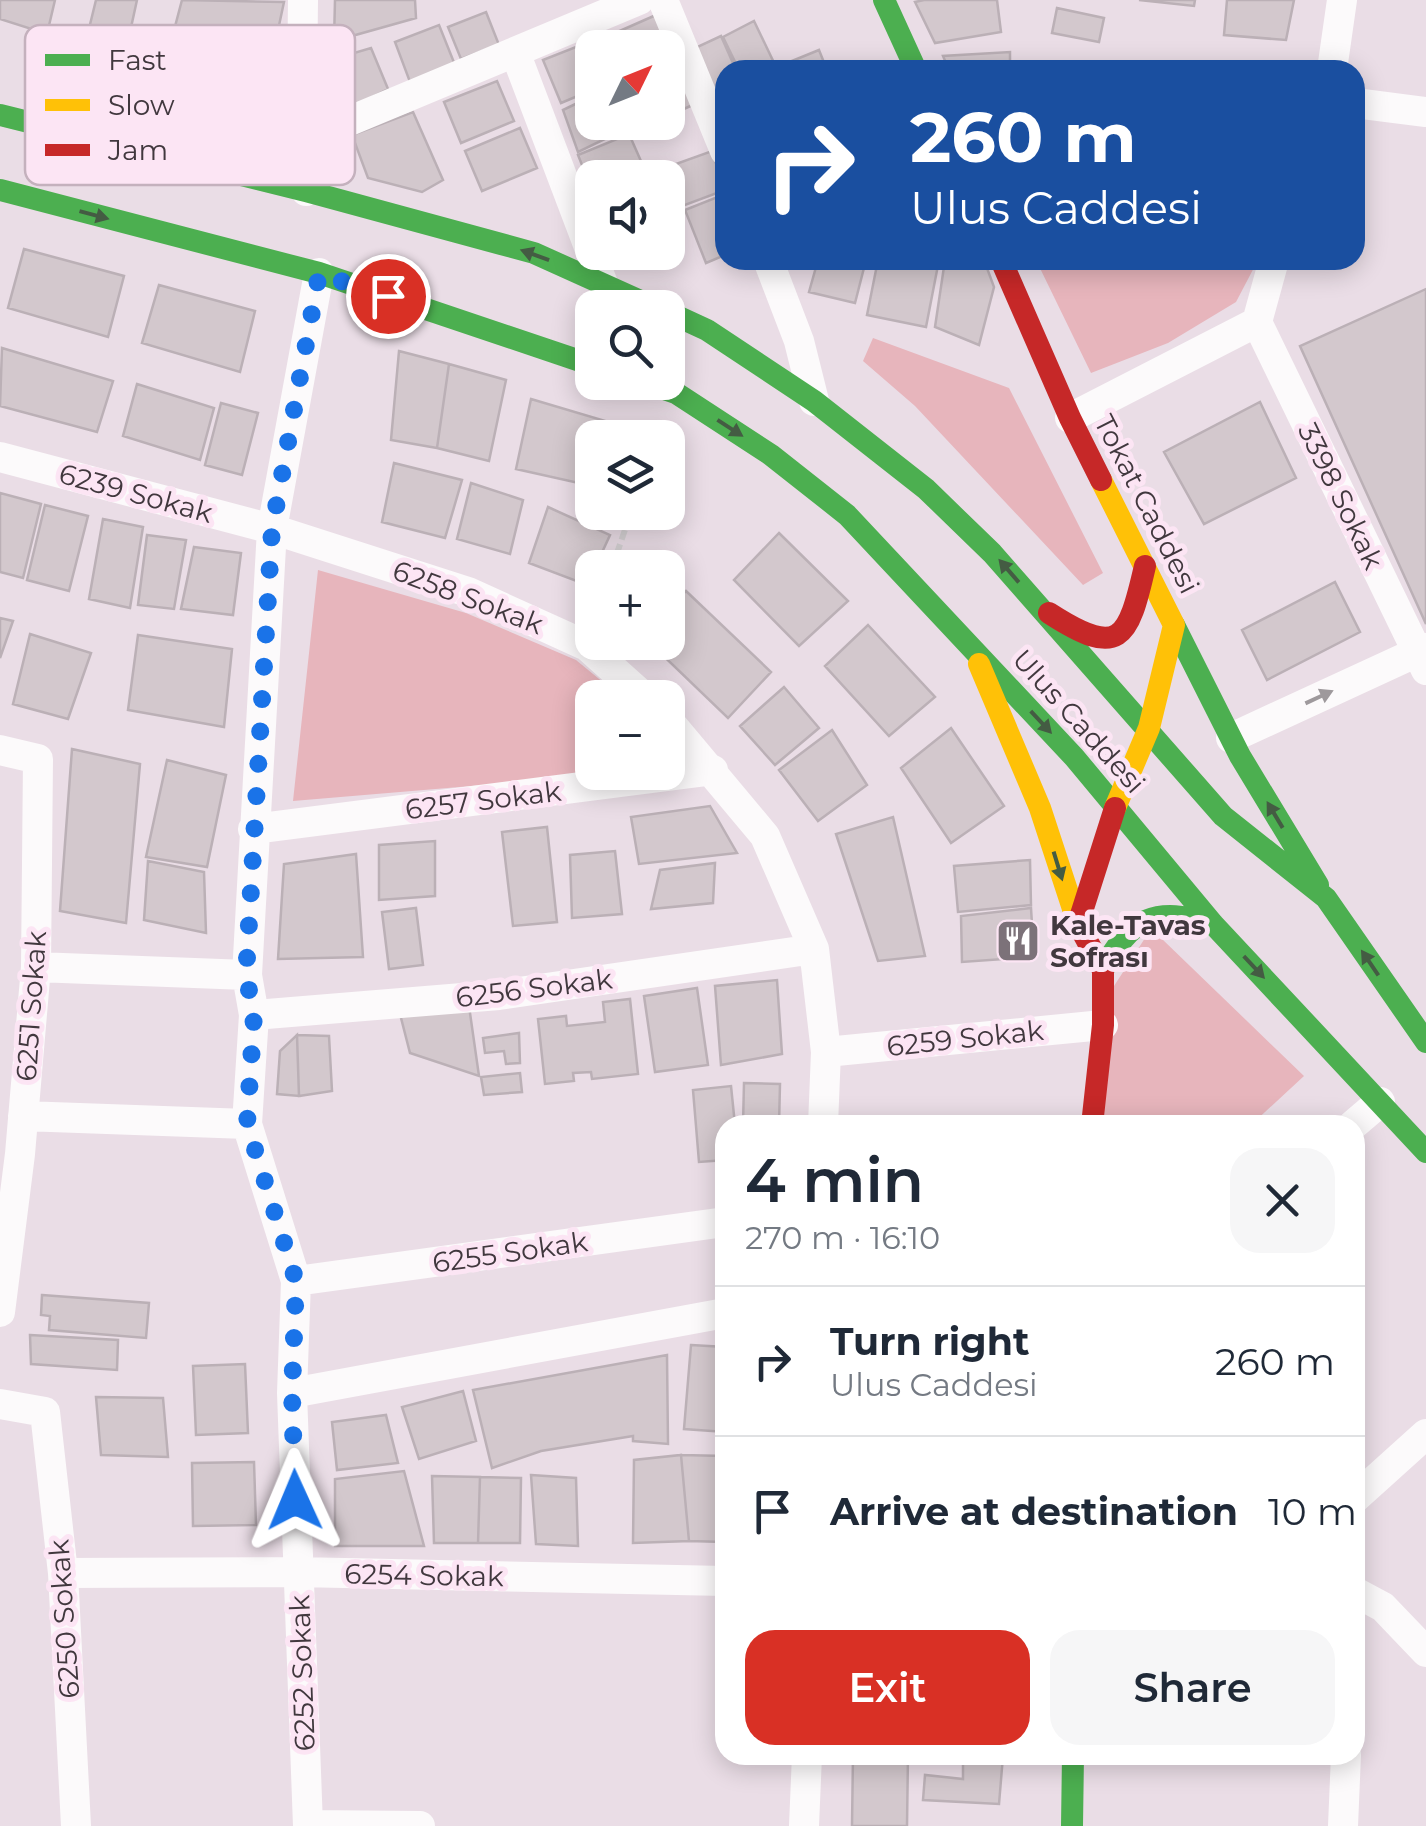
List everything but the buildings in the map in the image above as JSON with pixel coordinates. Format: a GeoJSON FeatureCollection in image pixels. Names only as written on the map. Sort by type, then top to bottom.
{"type":"FeatureCollection","features":[{"type":"Feature","properties":{"kind":"main road"},"geometry":{"type":"LineString","coordinates":[[884,0],[911,60]]}},
{"type":"Feature","properties":{"kind":"main road"},"geometry":{"type":"LineString","coordinates":[[0,115],[25,121]]}},
{"type":"Feature","properties":{"kind":"main road"},"geometry":{"type":"LineString","coordinates":[[282,185],[534,253],[616,290]]}},
{"type":"Feature","properties":{"kind":"main road"},"geometry":{"type":"LineString","coordinates":[[0,190],[319,274],[575,359]]}},
{"type":"Feature","properties":{"kind":"main road","name":"Tokat Caddesi"},"geometry":{"type":"LineString","coordinates":[[1005,270],[1070,418],[1174,625],[1149,728],[1116,806],[1078,924]]}},
{"type":"Feature","properties":{"kind":"main road","name":"Ulus Caddesi"},"geometry":{"type":"LineString","coordinates":[[685,320],[707,330],[814,401],[926,490],[992,553],[1224,816],[1326,898],[1426,1042]]}},
{"type":"Feature","properties":{"kind":"main road","name":"Ulus Caddesi"},"geometry":{"type":"LineString","coordinates":[[685,399],[772,455],[847,515],[971,645],[1116,806],[1213,924],[1426,1152]]}},
{"type":"Feature","properties":{"kind":"main road"},"geometry":{"type":"LineString","coordinates":[[1040,607],[1083,636],[1112,640],[1124,634],[1130,623],[1145,566]]}},
{"type":"Feature","properties":{"kind":"main road"},"geometry":{"type":"LineString","coordinates":[[1174,625],[1231,738],[1326,898]]}},
{"type":"Feature","properties":{"kind":"main road"},"geometry":{"type":"LineString","coordinates":[[971,645],[1040,808],[1078,924],[1103,970]]}},
{"type":"Feature","properties":{"kind":"main road"},"geometry":{"type":"LineString","coordinates":[[1093,1115],[1103,1025],[1103,970],[1115,945],[1136,922],[1168,914],[1213,924]]}},
{"type":"Feature","properties":{"kind":"main road"},"geometry":{"type":"LineString","coordinates":[[1072,1765],[1072,1826]]}},
{"type":"Feature","properties":{"kind":"street"},"geometry":{"type":"LineString","coordinates":[[303,0],[303,25]]}},
{"type":"Feature","properties":{"kind":"street"},"geometry":{"type":"LineString","coordinates":[[355,119],[639,0]]}},
{"type":"Feature","properties":{"kind":"street"},"geometry":{"type":"LineString","coordinates":[[664,0],[715,125]]}},
{"type":"Feature","properties":{"kind":"street"},"geometry":{"type":"LineString","coordinates":[[1333,60],[1342,0]]}},
{"type":"Feature","properties":{"kind":"street"},"geometry":{"type":"LineString","coordinates":[[515,52],[603,284]]}},
{"type":"Feature","properties":{"kind":"street"},"geometry":{"type":"LineString","coordinates":[[1365,105],[1426,112]]}},
{"type":"Feature","properties":{"kind":"street"},"geometry":{"type":"LineString","coordinates":[[306,185],[306,191]]}},
{"type":"Feature","properties":{"kind":"street"},"geometry":{"type":"LineString","coordinates":[[772,270],[800,341],[814,401]]}},
{"type":"Feature","properties":{"kind":"street"},"geometry":{"type":"LineString","coordinates":[[1070,418],[1257,322],[1271,270]]}},
{"type":"Feature","properties":{"kind":"street","name":"6252 Sokak"},"geometry":{"type":"LineString","coordinates":[[308,1825],[292,1393],[296,1281],[247,1124],[254,1015],[246,975],[272,529],[319,274]]}},
{"type":"Feature","properties":{"kind":"street","name":"3398 Sokak"},"geometry":{"type":"LineString","coordinates":[[1257,322],[1422,657]]}},
{"type":"Feature","properties":{"kind":"street","name":"6239 Sokak"},"geometry":{"type":"LineString","coordinates":[[0,457],[272,529]]}},
{"type":"Feature","properties":{"kind":"street","name":"6258 Sokak"},"geometry":{"type":"LineString","coordinates":[[272,529],[468,592],[587,646],[626,680]]}},
{"type":"Feature","properties":{"kind":"street"},"geometry":{"type":"LineString","coordinates":[[1231,738],[1422,657]]}},
{"type":"Feature","properties":{"kind":"street"},"geometry":{"type":"LineString","coordinates":[[685,739],[764,836],[814,948],[826,1052],[823,1115]]}},
{"type":"Feature","properties":{"kind":"street","name":"6251 Sokak"},"geometry":{"type":"LineString","coordinates":[[0,750],[38,759],[36,966],[0,1312]]}},
{"type":"Feature","properties":{"kind":"street","name":"6257 Sokak"},"geometry":{"type":"LineString","coordinates":[[252,830],[713,770]]}},
{"type":"Feature","properties":{"kind":"street","name":"6256 Sokak"},"geometry":{"type":"LineString","coordinates":[[254,1015],[498,995],[814,948]]}},
{"type":"Feature","properties":{"kind":"street"},"geometry":{"type":"LineString","coordinates":[[36,966],[246,975]]}},
{"type":"Feature","properties":{"kind":"street","name":"6259 Sokak"},"geometry":{"type":"LineString","coordinates":[[826,1052],[1103,1025]]}},
{"type":"Feature","properties":{"kind":"street"},"geometry":{"type":"LineString","coordinates":[[1365,1115],[1380,1102]]}},
{"type":"Feature","properties":{"kind":"street"},"geometry":{"type":"LineString","coordinates":[[23,1116],[247,1124]]}},
{"type":"Feature","properties":{"kind":"street","name":"6255 Sokak"},"geometry":{"type":"LineString","coordinates":[[296,1281],[715,1223]]}},
{"type":"Feature","properties":{"kind":"street"},"geometry":{"type":"LineString","coordinates":[[292,1393],[715,1315]]}},
{"type":"Feature","properties":{"kind":"street","name":"6250 Sokak"},"geometry":{"type":"LineString","coordinates":[[0,1404],[46,1412],[63,1574],[76,1826]]}},
{"type":"Feature","properties":{"kind":"street"},"geometry":{"type":"LineString","coordinates":[[1365,1489],[1426,1434]]}},
{"type":"Feature","properties":{"kind":"street","name":"6254 Sokak"},"geometry":{"type":"LineString","coordinates":[[63,1574],[297,1572],[715,1581]]}},
{"type":"Feature","properties":{"kind":"street"},"geometry":{"type":"LineString","coordinates":[[1365,1598],[1383,1608],[1426,1652]]}},
{"type":"Feature","properties":{"kind":"street"},"geometry":{"type":"LineString","coordinates":[[804,1826],[807,1765]]}},
{"type":"Feature","properties":{"kind":"street"},"geometry":{"type":"LineString","coordinates":[[1343,1826],[1346,1765]]}},
{"type":"Feature","properties":{"kind":"street"},"geometry":{"type":"LineString","coordinates":[[308,1825],[420,1826]]}},
{"type":"Feature","properties":{"kind":"shaded area"},"geometry":{"type":"Polygon","coordinates":[[[1041,270],[1253,270],[1236,302],[1168,343],[1091,373],[1041,270]]]}},
{"type":"Feature","properties":{"kind":"shaded area"},"geometry":{"type":"Polygon","coordinates":[[[873,338],[1009,388],[1103,573],[1083,585],[915,406],[863,361],[873,338]]]}},
{"type":"Feature","properties":{"kind":"shaded area"},"geometry":{"type":"Polygon","coordinates":[[[318,570],[466,613],[576,660],[600,680],[575,680],[575,777],[293,801],[318,570]]]}},
{"type":"Feature","properties":{"kind":"shaded area"},"geometry":{"type":"Polygon","coordinates":[[[1147,935],[1162,939],[1304,1076],[1262,1115],[1100,1115],[1114,986],[1147,935]]]}},
{"type":"Feature","properties":{"kind":"traffic: fast"},"geometry":{"type":"LineString","coordinates":[[884,0],[911,60]]}},
{"type":"Feature","properties":{"kind":"traffic: fast"},"geometry":{"type":"LineString","coordinates":[[0,115],[25,121]]}},
{"type":"Feature","properties":{"kind":"traffic: fast"},"geometry":{"type":"LineString","coordinates":[[282,185],[534,253],[616,290]]}},
{"type":"Feature","properties":{"kind":"traffic: fast"},"geometry":{"type":"LineString","coordinates":[[0,190],[319,273],[575,359]]}},
{"type":"Feature","properties":{"kind":"traffic: fast"},"geometry":{"type":"LineString","coordinates":[[685,320],[707,330],[814,401],[926,489],[992,553],[1223,816],[1326,898],[1426,1042]]}},
{"type":"Feature","properties":{"kind":"traffic: fast"},"geometry":{"type":"LineString","coordinates":[[685,399],[771,455],[847,515],[1074,757],[1213,924],[1426,1152]]}},
{"type":"Feature","properties":{"kind":"traffic: fast"},"geometry":{"type":"LineString","coordinates":[[1174,625],[1240,756],[1318,885]]}},
{"type":"Feature","properties":{"kind":"traffic: fast"},"geometry":{"type":"LineString","coordinates":[[1103,970],[1124,938],[1147,920],[1175,916],[1213,924]]}},
{"type":"Feature","properties":{"kind":"traffic: fast"},"geometry":{"type":"LineString","coordinates":[[1072,1826],[1073,1765]]}},
{"type":"Feature","properties":{"kind":"traffic: slow"},"geometry":{"type":"LineString","coordinates":[[1101,480],[1174,625],[1149,728],[1115,808]]}},
{"type":"Feature","properties":{"kind":"traffic: slow"},"geometry":{"type":"LineString","coordinates":[[979,664],[1040,808],[1078,924]]}},
{"type":"Feature","properties":{"kind":"traffic: jam"},"geometry":{"type":"LineString","coordinates":[[1005,270],[1101,480]]}},
{"type":"Feature","properties":{"kind":"traffic: jam"},"geometry":{"type":"LineString","coordinates":[[1049,613],[1092,635],[1106,638],[1117,634],[1133,611],[1145,566]]}},
{"type":"Feature","properties":{"kind":"traffic: jam"},"geometry":{"type":"LineString","coordinates":[[1093,1115],[1103,1025],[1103,970],[1078,924],[1115,808]]}},
{"type":"Feature","properties":{"kind":"place","name":"Kale-Tavas Sofrası"},"geometry":{"type":"Point","coordinates":[1018,941]}},
{"type":"Feature","properties":{"kind":"route"},"geometry":{"type":"LineString","coordinates":[[295,1500],[292,1393],[296,1281],[247,1124],[254,1015],[246,975],[252,830],[272,529],[319,274],[388,296]]}}]}
